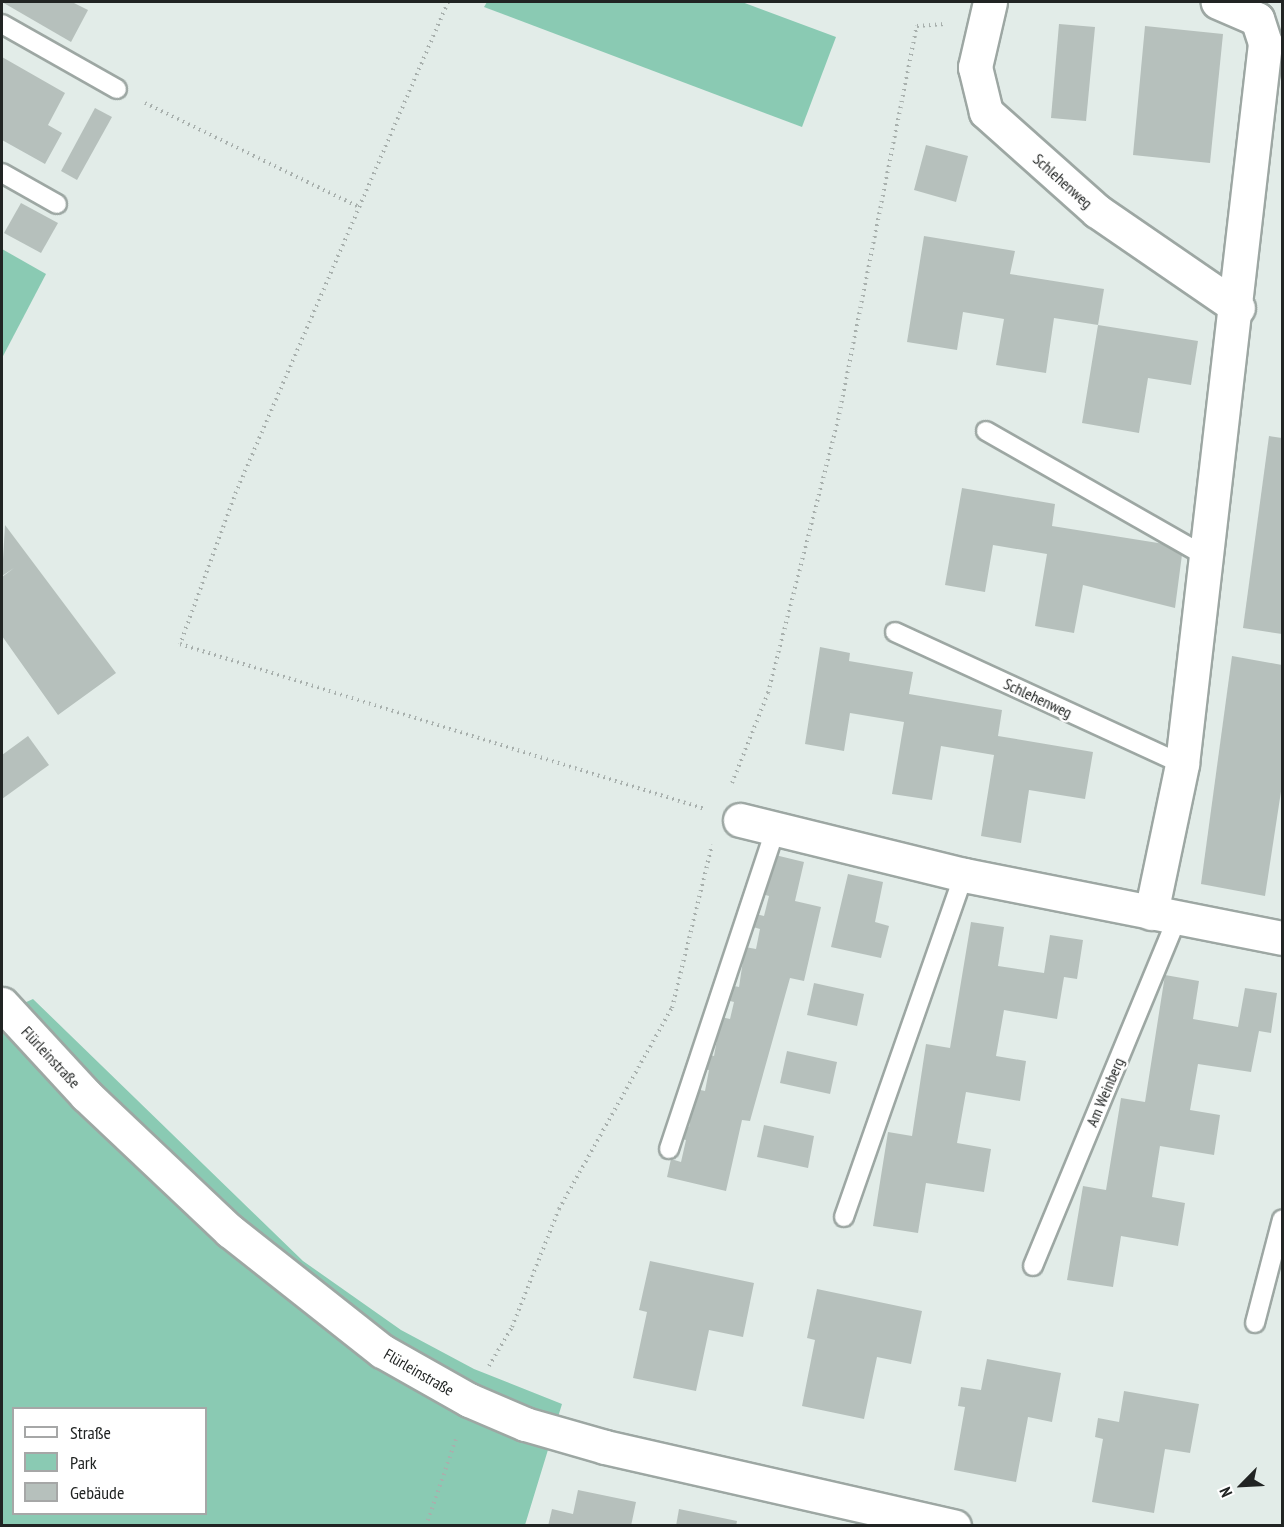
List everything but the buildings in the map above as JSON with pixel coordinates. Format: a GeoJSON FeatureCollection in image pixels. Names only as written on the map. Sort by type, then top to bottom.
{"type":"FeatureCollection","features":[{"type":"Feature","properties":{"kind":"street"},"geometry":{"type":"LineString","coordinates":[[1164,915],[1238,308],[1265,43],[1257,19],[1218,2]]}},
{"type":"Feature","properties":{"kind":"street","name":"Schlehenweg"},"geometry":{"type":"LineString","coordinates":[[988,11],[975,67],[986,112],[1097,211],[1238,308]]}},
{"type":"Feature","properties":{"kind":"street"},"geometry":{"type":"LineString","coordinates":[[730,817],[964,875],[1282,938]]}},
{"type":"Feature","properties":{"kind":"street","name":"Flürleinstraße"},"geometry":{"type":"LineString","coordinates":[[2,1004],[86,1095],[230,1231],[381,1351],[469,1400],[525,1424],[605,1447],[954,1526]]}},
{"type":"Feature","properties":{"kind":"lane"},"geometry":{"type":"LineString","coordinates":[[2,24],[117,89]]}},
{"type":"Feature","properties":{"kind":"lane"},"geometry":{"type":"LineString","coordinates":[[2,173],[57,204]]}},
{"type":"Feature","properties":{"kind":"lane"},"geometry":{"type":"LineString","coordinates":[[986,431],[1207,556]]}},
{"type":"Feature","properties":{"kind":"lane","name":"Schlehenweg"},"geometry":{"type":"LineString","coordinates":[[895,632],[1182,764]]}},
{"type":"Feature","properties":{"kind":"lane"},"geometry":{"type":"LineString","coordinates":[[669,1149],[775,830]]}},
{"type":"Feature","properties":{"kind":"lane"},"geometry":{"type":"LineString","coordinates":[[844,1217],[964,875]]}},
{"type":"Feature","properties":{"kind":"lane","name":"Am Weinberg"},"geometry":{"type":"LineString","coordinates":[[1033,1266],[1164,915]]}},
{"type":"Feature","properties":{"kind":"lane"},"geometry":{"type":"LineString","coordinates":[[1255,1323],[1282,1219]]}},
{"type":"Feature","properties":{"kind":"path"},"geometry":{"type":"LineString","coordinates":[[448,2],[357,207],[236,492],[180,644],[730,817]]}},
{"type":"Feature","properties":{"kind":"path"},"geometry":{"type":"LineString","coordinates":[[426,1526],[469,1400],[512,1327],[560,1209],[672,1008],[768,693],[835,431],[917,26],[988,11]]}},
{"type":"Feature","properties":{"kind":"path"},"geometry":{"type":"LineString","coordinates":[[117,89],[357,207]]}},
{"type":"Feature","properties":{"kind":"green space"},"geometry":{"type":"Polygon","coordinates":[[[487,2],[742,2],[836,37],[802,127],[484,7],[487,2]]]}},
{"type":"Feature","properties":{"kind":"green space"},"geometry":{"type":"Polygon","coordinates":[[[2,249],[46,274],[2,358],[2,249]]]}},
{"type":"Feature","properties":{"kind":"green space"},"geometry":{"type":"Polygon","coordinates":[[[33,999],[303,1261],[401,1330],[474,1369],[562,1404],[525,1525],[2,1525],[2,1013],[33,999]]]}}]}
